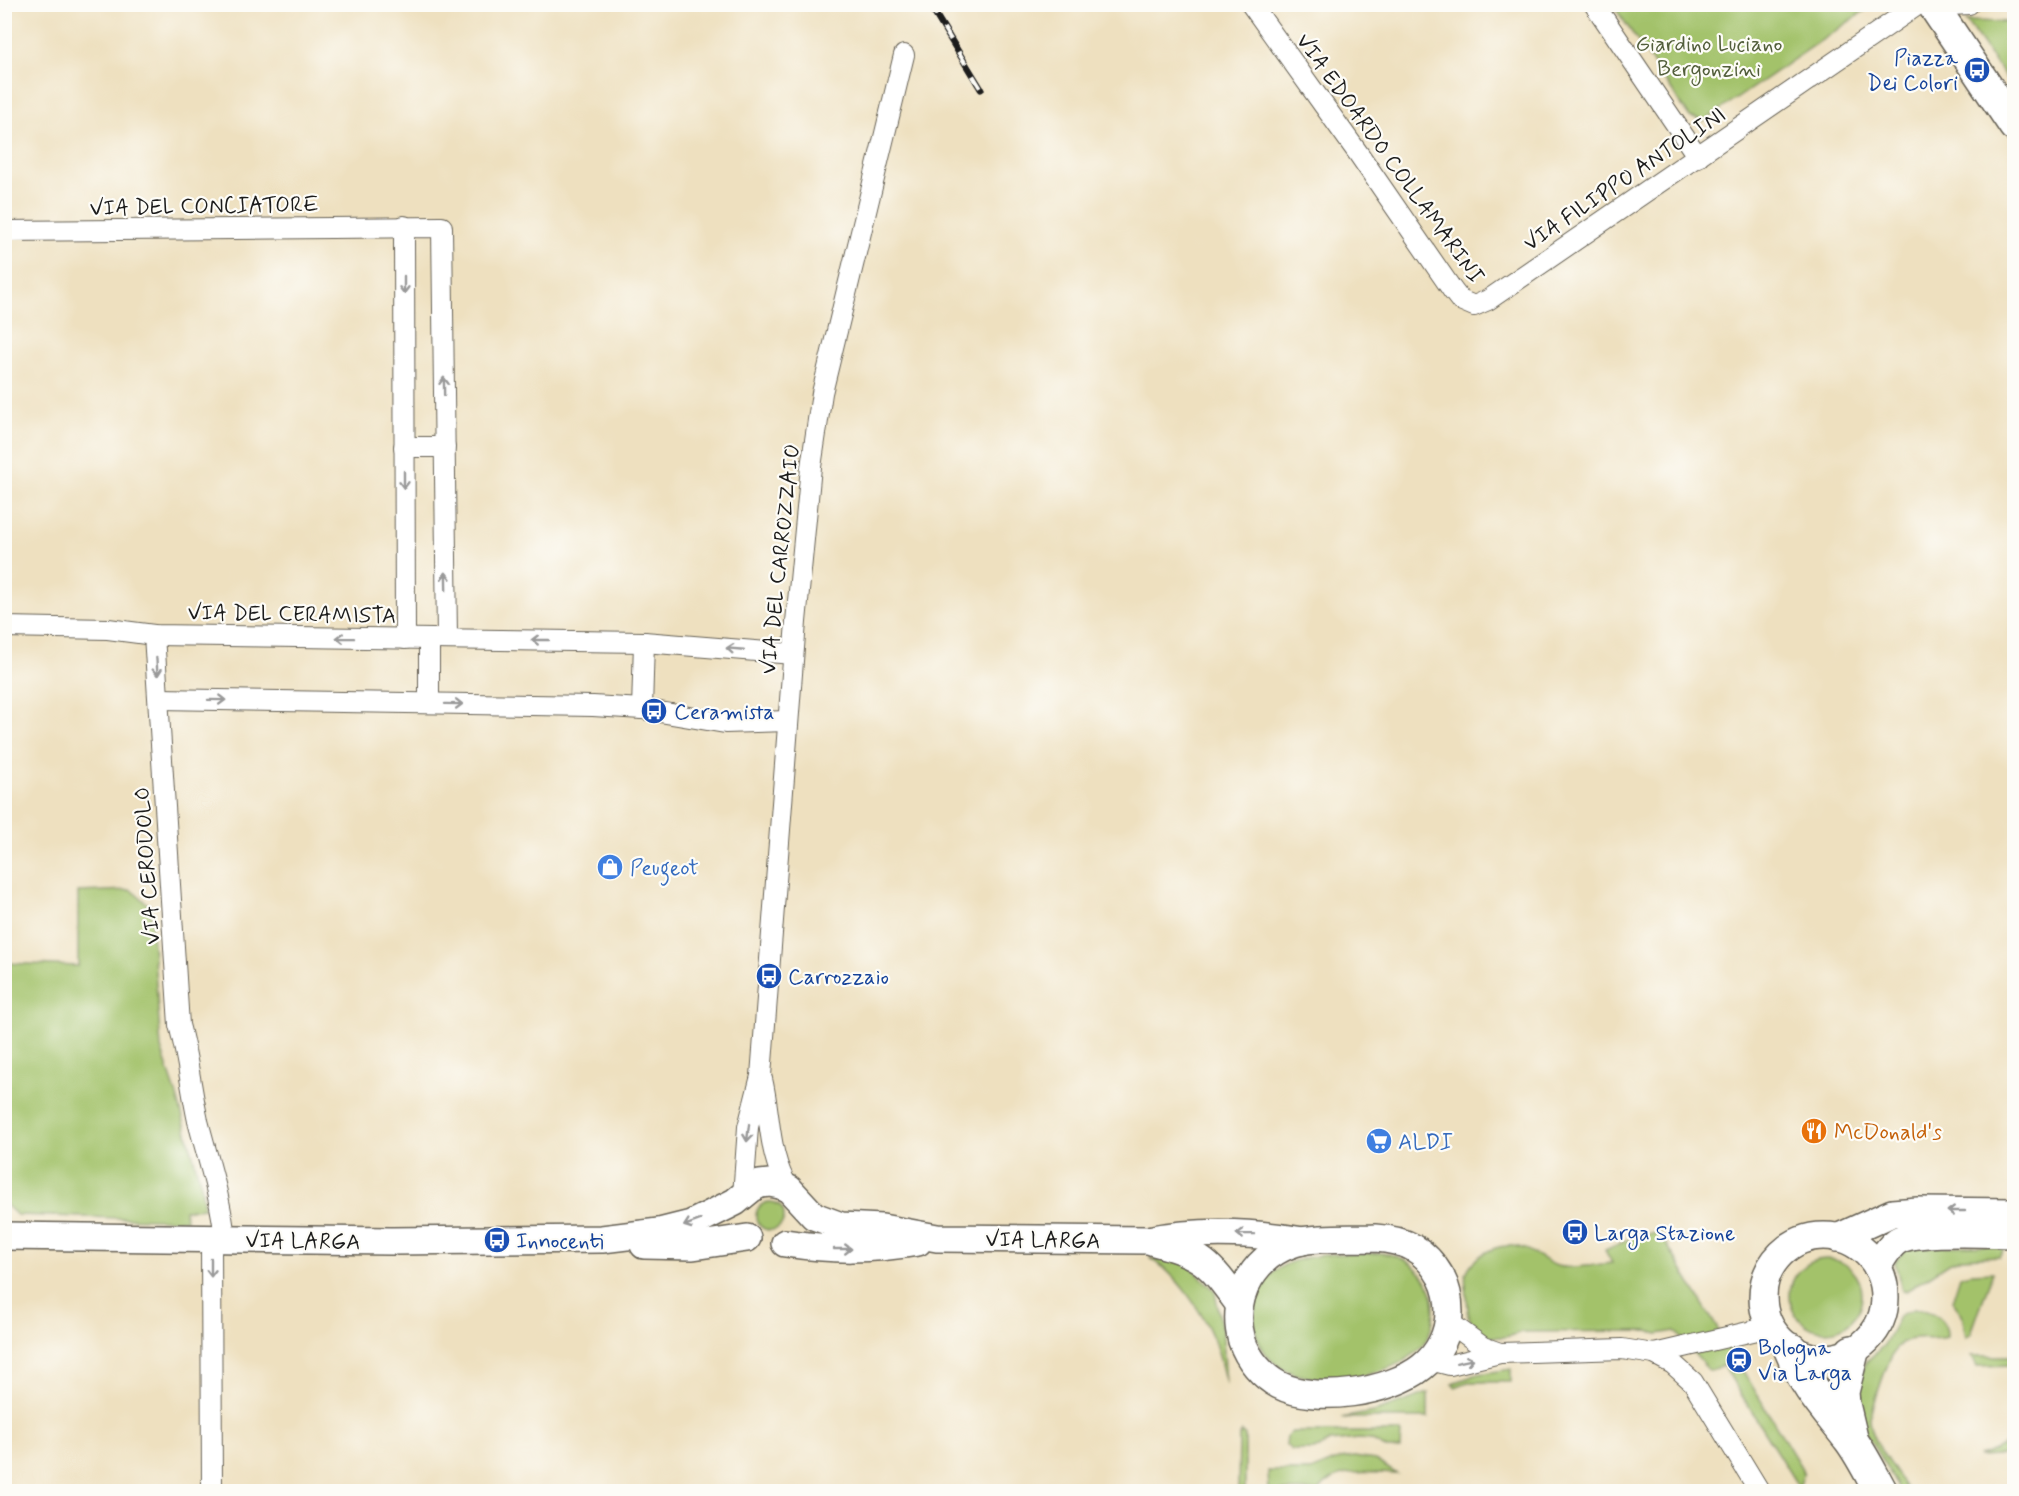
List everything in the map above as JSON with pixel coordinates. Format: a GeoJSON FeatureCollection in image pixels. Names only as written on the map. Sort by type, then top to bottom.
{"type":"FeatureCollection","features":[{"type":"Feature","properties":{"kind":"highway"},"geometry":{"type":"LineString","coordinates":[[1781,1338],[1813,1394],[1851,1440],[1881,1491]]}},
{"type":"Feature","properties":{"kind":"highway"},"geometry":{"type":"LineString","coordinates":[[1851,1440],[1842,1392],[1852,1352]]}},
{"type":"Feature","properties":{"kind":"main road"},"geometry":{"type":"LineString","coordinates":[[1928,5],[2014,126]]}},
{"type":"Feature","properties":{"kind":"main road","name":"VIA LARGA"},"geometry":{"type":"LineString","coordinates":[[4,1236],[408,1241],[602,1239],[660,1232],[691,1224],[743,1196],[760,1184],[770,1183],[780,1185],[794,1195],[814,1216],[841,1226],[882,1228],[937,1238]]}},
{"type":"Feature","properties":{"kind":"main road"},"geometry":{"type":"LineString","coordinates":[[785,1243],[798,1230],[801,1211],[794,1195]]}},
{"type":"Feature","properties":{"kind":"main road"},"geometry":{"type":"LineString","coordinates":[[743,1196],[739,1204],[738,1222],[747,1238]]}},
{"type":"Feature","properties":{"kind":"main road"},"geometry":{"type":"LineString","coordinates":[[1838,1238],[1892,1214],[1918,1211],[2014,1212]]}},
{"type":"Feature","properties":{"kind":"main road","name":"VIA LARGA"},"geometry":{"type":"LineString","coordinates":[[602,1239],[661,1246],[693,1246],[747,1238],[769,1247],[785,1243],[830,1249],[868,1249],[937,1238],[1148,1240],[1179,1234],[1209,1233],[1266,1234],[1303,1241]]}},
{"type":"Feature","properties":{"kind":"main road"},"geometry":{"type":"LineString","coordinates":[[1877,1267],[1889,1249],[1907,1237],[1927,1234],[2014,1234]]}},
{"type":"Feature","properties":{"kind":"main road"},"geometry":{"type":"LineString","coordinates":[[1815,1236],[1838,1238],[1861,1248],[1877,1267],[1885,1293],[1881,1320],[1874,1333],[1852,1352],[1837,1358],[1821,1359],[1806,1356],[1781,1338],[1765,1314],[1763,1287],[1768,1271],[1777,1257],[1802,1240],[1815,1236]]}},
{"type":"Feature","properties":{"kind":"main road"},"geometry":{"type":"LineString","coordinates":[[1382,1238],[1399,1240],[1414,1248],[1433,1264],[1445,1284],[1449,1302],[1449,1322],[1444,1338],[1430,1360],[1402,1379],[1366,1390],[1314,1394],[1293,1391],[1266,1376],[1247,1354],[1239,1330],[1239,1304],[1245,1286],[1257,1266],[1274,1253],[1303,1241],[1382,1238]]}},
{"type":"Feature","properties":{"kind":"main road","name":"VIA LARGA"},"geometry":{"type":"LineString","coordinates":[[1148,1240],[1198,1257],[1209,1265],[1239,1304]]}},
{"type":"Feature","properties":{"kind":"street","name":"VIA EDOARDO COLLAMARINI"},"geometry":{"type":"LineString","coordinates":[[1251,4],[1453,291],[1460,300],[1474,306]]}},
{"type":"Feature","properties":{"kind":"street"},"geometry":{"type":"LineString","coordinates":[[1594,4],[1698,157]]}},
{"type":"Feature","properties":{"kind":"street"},"geometry":{"type":"LineString","coordinates":[[1928,5],[1969,4]]}},
{"type":"Feature","properties":{"kind":"street","name":"VIA FILIPPO ANTOLINI"},"geometry":{"type":"LineString","coordinates":[[1474,306],[1488,300],[1698,157],[1928,5]]}},
{"type":"Feature","properties":{"kind":"street","name":"VIA DEL CARROZZAIO"},"geometry":{"type":"LineString","coordinates":[[743,1196],[748,1127],[761,1076],[793,654],[811,467],[822,393],[904,55]]}},
{"type":"Feature","properties":{"kind":"street"},"geometry":{"type":"LineString","coordinates":[[404,226],[405,639]]}},
{"type":"Feature","properties":{"kind":"street","name":"VIA DEL CONCIATORE"},"geometry":{"type":"LineString","coordinates":[[4,231],[442,227],[445,447]]}},
{"type":"Feature","properties":{"kind":"street"},"geometry":{"type":"LineString","coordinates":[[404,447],[445,447],[438,639],[429,703]]}},
{"type":"Feature","properties":{"kind":"street"},"geometry":{"type":"LineString","coordinates":[[4,627],[108,629],[154,635]]}},
{"type":"Feature","properties":{"kind":"street","name":"VIA DEL CERAMISTA"},"geometry":{"type":"LineString","coordinates":[[154,635],[644,642],[793,654]]}},
{"type":"Feature","properties":{"kind":"street","name":"VIA CERODOLO"},"geometry":{"type":"LineString","coordinates":[[154,635],[179,1025],[188,1057],[198,1119],[223,1212],[212,1298],[212,1491]]}},
{"type":"Feature","properties":{"kind":"street"},"geometry":{"type":"LineString","coordinates":[[642,709],[644,642]]}},
{"type":"Feature","properties":{"kind":"street"},"geometry":{"type":"LineString","coordinates":[[159,699],[593,706],[642,709],[725,723],[788,721]]}},
{"type":"Feature","properties":{"kind":"street","name":"VIA DEL CARROZZAIO"},"geometry":{"type":"LineString","coordinates":[[761,1076],[767,1100],[776,1163],[781,1177],[794,1195]]}},
{"type":"Feature","properties":{"kind":"street"},"geometry":{"type":"LineString","coordinates":[[1449,1322],[1483,1347],[1500,1353]]}},
{"type":"Feature","properties":{"kind":"street"},"geometry":{"type":"LineString","coordinates":[[1430,1360],[1450,1365],[1500,1353],[1622,1349],[1654,1354],[1781,1338]]}},
{"type":"Feature","properties":{"kind":"street"},"geometry":{"type":"LineString","coordinates":[[1654,1354],[1673,1364],[1693,1383],[1760,1491]]}},
{"type":"Feature","properties":{"kind":"green space","name":"Giardino Luciano Bergonzini"},"geometry":{"type":"Polygon","coordinates":[[[1613,5],[1873,5],[1704,121],[1690,117],[1613,5]]]}},
{"type":"Feature","properties":{"kind":"green space"},"geometry":{"type":"Polygon","coordinates":[[[1966,21],[2014,22],[2014,89],[1966,21]]]}},
{"type":"Feature","properties":{"kind":"green space"},"geometry":{"type":"Polygon","coordinates":[[[131,890],[150,906],[161,1048],[177,1096],[201,1185],[204,1208],[185,1210],[186,1220],[17,1215],[5,1204],[5,963],[78,966],[78,892],[131,890]]]}},
{"type":"Feature","properties":{"kind":"green space"},"geometry":{"type":"Polygon","coordinates":[[[770,1202],[780,1206],[784,1216],[780,1226],[770,1230],[760,1226],[756,1216],[760,1206],[770,1202]]]}},
{"type":"Feature","properties":{"kind":"green space"},"geometry":{"type":"Polygon","coordinates":[[[1660,1233],[1804,1472],[1799,1488],[1723,1365],[1709,1371],[1675,1331],[1658,1334],[1648,1331],[1521,1332],[1492,1337],[1479,1331],[1470,1319],[1466,1274],[1472,1263],[1488,1251],[1506,1246],[1520,1247],[1557,1266],[1584,1266],[1612,1263],[1605,1250],[1638,1235],[1660,1233]]]}},
{"type":"Feature","properties":{"kind":"green space"},"geometry":{"type":"Polygon","coordinates":[[[2007,1245],[1999,1256],[1962,1258],[1949,1263],[1905,1292],[1902,1291],[1895,1262],[1907,1247],[2007,1245]]]}},
{"type":"Feature","properties":{"kind":"green space"},"geometry":{"type":"Polygon","coordinates":[[[1380,1253],[1394,1255],[1412,1265],[1422,1274],[1430,1289],[1434,1309],[1431,1329],[1421,1347],[1414,1354],[1380,1371],[1338,1379],[1296,1374],[1279,1366],[1266,1354],[1256,1332],[1254,1313],[1261,1288],[1272,1274],[1287,1264],[1304,1258],[1380,1253]]]}},
{"type":"Feature","properties":{"kind":"green space"},"geometry":{"type":"Polygon","coordinates":[[[1150,1258],[1187,1263],[1215,1291],[1223,1337],[1226,1384],[1215,1344],[1202,1316],[1178,1282],[1150,1258]]]}},
{"type":"Feature","properties":{"kind":"green space"},"geometry":{"type":"Polygon","coordinates":[[[1826,1259],[1846,1265],[1856,1275],[1862,1295],[1856,1315],[1846,1325],[1826,1331],[1806,1325],[1796,1315],[1790,1295],[1796,1275],[1806,1265],[1826,1259]]]}},
{"type":"Feature","properties":{"kind":"green space"},"geometry":{"type":"Polygon","coordinates":[[[1993,1272],[1971,1333],[1966,1337],[1962,1314],[1952,1301],[1960,1276],[1993,1272]]]}},
{"type":"Feature","properties":{"kind":"green space"},"geometry":{"type":"Polygon","coordinates":[[[1914,1309],[1937,1316],[1945,1325],[1947,1337],[1910,1340],[1899,1345],[1888,1363],[1870,1417],[1878,1445],[1908,1491],[1900,1491],[1851,1405],[1866,1362],[1884,1345],[1900,1315],[1914,1309]]]}},
{"type":"Feature","properties":{"kind":"green space"},"geometry":{"type":"Polygon","coordinates":[[[1972,1356],[2014,1356],[2014,1365],[1977,1366],[1972,1356]]]}},
{"type":"Feature","properties":{"kind":"green space"},"geometry":{"type":"Polygon","coordinates":[[[1511,1369],[1511,1382],[1468,1382],[1455,1387],[1453,1383],[1478,1374],[1511,1369]]]}},
{"type":"Feature","properties":{"kind":"green space"},"geometry":{"type":"Polygon","coordinates":[[[1428,1393],[1428,1418],[1341,1418],[1374,1412],[1428,1393]]]}},
{"type":"Feature","properties":{"kind":"green space"},"geometry":{"type":"Polygon","coordinates":[[[1242,1432],[1245,1436],[1245,1491],[1238,1491],[1239,1437],[1242,1432]]]}},
{"type":"Feature","properties":{"kind":"green space"},"geometry":{"type":"Polygon","coordinates":[[[1292,1432],[1401,1432],[1400,1449],[1387,1449],[1371,1440],[1359,1439],[1330,1442],[1314,1450],[1292,1450],[1286,1445],[1287,1436],[1292,1432]]]}},
{"type":"Feature","properties":{"kind":"green space"},"geometry":{"type":"Polygon","coordinates":[[[2014,1441],[2014,1455],[1978,1457],[2014,1441]]]}},
{"type":"Feature","properties":{"kind":"green space"},"geometry":{"type":"Polygon","coordinates":[[[1354,1457],[1375,1460],[1397,1474],[1365,1472],[1345,1474],[1327,1483],[1319,1491],[1269,1491],[1268,1471],[1311,1471],[1340,1459],[1354,1457]]]}},
{"type":"Feature","properties":{"kind":"railway"},"geometry":{"type":"LineString","coordinates":[[929,4],[981,89]]}},
{"type":"Feature","properties":{"kind":"place","name":"Piazza Dei Colori"},"geometry":{"type":"Point","coordinates":[1977,70]}},
{"type":"Feature","properties":{"kind":"place","name":"Ceramista"},"geometry":{"type":"Point","coordinates":[654,711]}},
{"type":"Feature","properties":{"kind":"place","name":"Peugeot"},"geometry":{"type":"Point","coordinates":[610,867]}},
{"type":"Feature","properties":{"kind":"place","name":"Carrozzaio"},"geometry":{"type":"Point","coordinates":[769,976]}},
{"type":"Feature","properties":{"kind":"place","name":"McDonald's"},"geometry":{"type":"Point","coordinates":[1814,1131]}},
{"type":"Feature","properties":{"kind":"place","name":"ALDI"},"geometry":{"type":"Point","coordinates":[1379,1141]}},
{"type":"Feature","properties":{"kind":"place","name":"Larga Stazione"},"geometry":{"type":"Point","coordinates":[1575,1232]}},
{"type":"Feature","properties":{"kind":"place","name":"Innocenti"},"geometry":{"type":"Point","coordinates":[497,1240]}},
{"type":"Feature","properties":{"kind":"place","name":"Bologna Via Larga"},"geometry":{"type":"Point","coordinates":[1739,1360]}}]}
